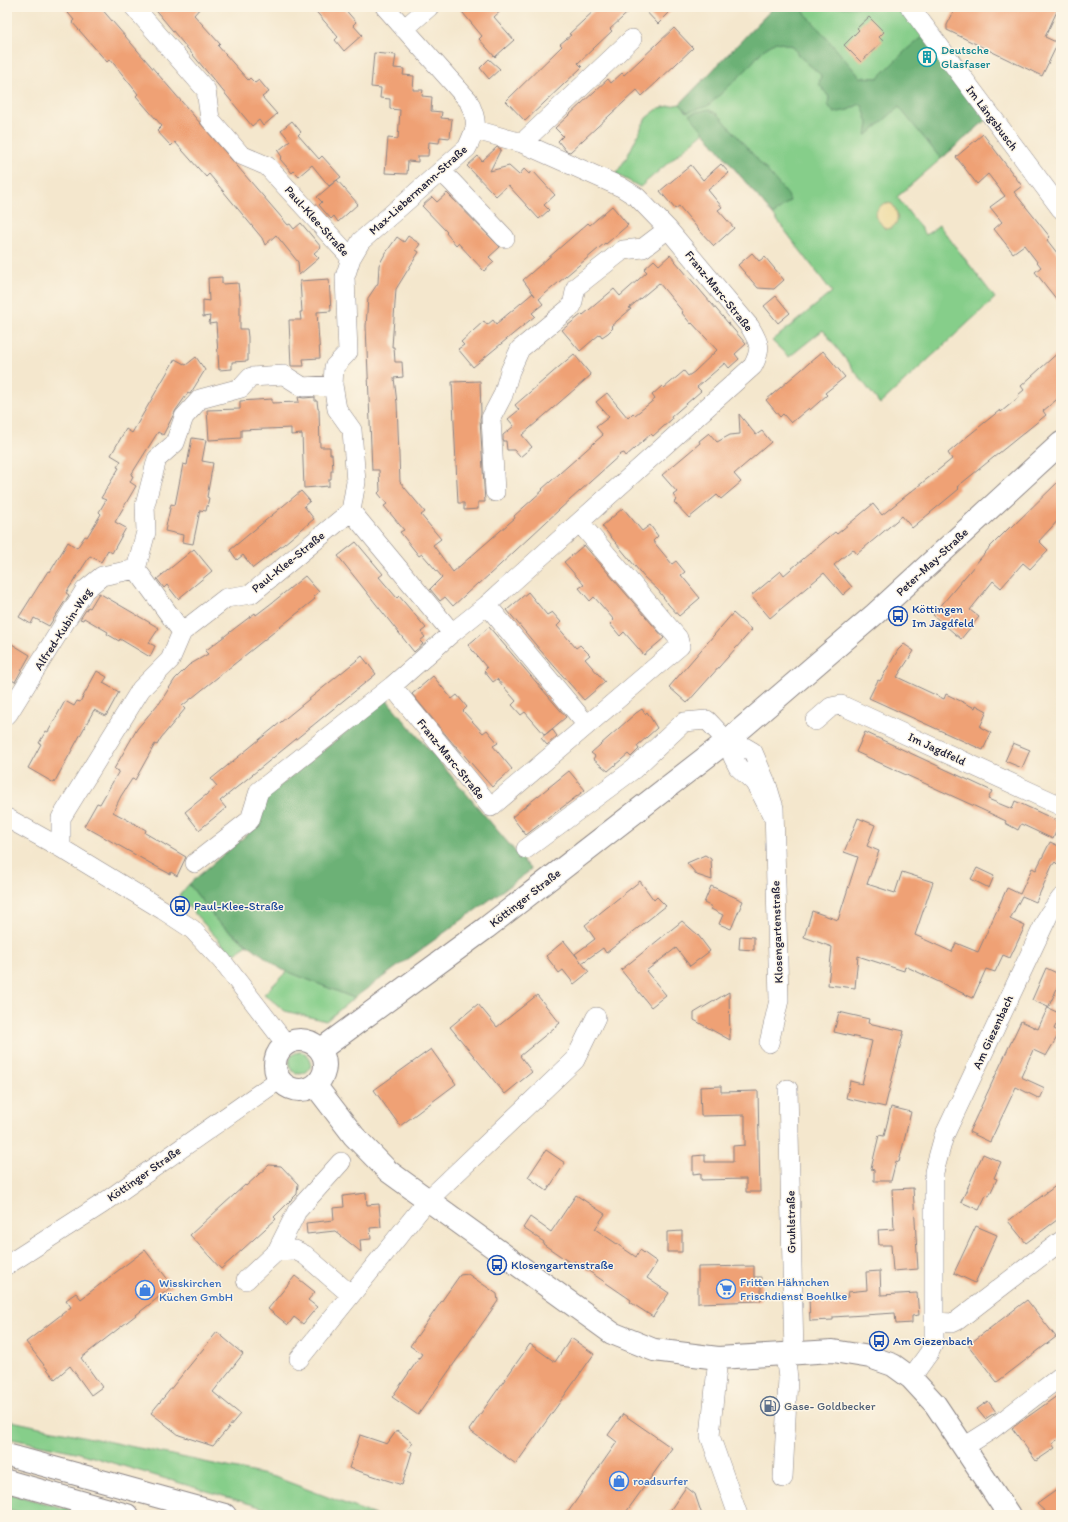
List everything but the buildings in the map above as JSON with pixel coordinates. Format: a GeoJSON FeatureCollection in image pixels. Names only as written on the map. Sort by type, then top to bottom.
{"type":"FeatureCollection","features":[{"type":"Feature","properties":{"kind":"main road","name":"Peter-May-Straße"},"geometry":{"type":"LineString","coordinates":[[727,741],[875,614],[1061,443]]}},
{"type":"Feature","properties":{"kind":"main road","name":"Köttinger Straße"},"geometry":{"type":"LineString","coordinates":[[320,1050],[486,928],[727,741]]}},
{"type":"Feature","properties":{"kind":"main road"},"geometry":{"type":"LineString","coordinates":[[295,1040],[304,1040],[313,1043],[320,1050],[325,1059],[325,1068],[322,1078],[315,1085],[306,1089],[296,1090],[287,1086],[280,1080],[275,1070],[275,1060],[279,1051],[286,1044],[295,1040]]}},
{"type":"Feature","properties":{"kind":"main road"},"geometry":{"type":"LineString","coordinates":[[315,1085],[354,1136],[388,1171],[427,1201],[612,1333],[654,1350],[718,1358],[790,1355],[833,1351],[870,1357],[893,1365],[910,1378],[935,1404],[1009,1515]]}},
{"type":"Feature","properties":{"kind":"main road"},"geometry":{"type":"LineString","coordinates":[[7,1455],[225,1515]]}},
{"type":"Feature","properties":{"kind":"main road"},"geometry":{"type":"LineString","coordinates":[[7,1481],[127,1515]]}},
{"type":"Feature","properties":{"kind":"street","name":"Paul-Klee-Straße"},"geometry":{"type":"LineString","coordinates":[[61,848],[61,818],[141,689],[170,660],[182,632],[226,598],[251,594],[351,511],[356,482],[352,430],[337,409],[333,385],[334,367],[348,352],[345,277],[351,258],[267,166],[241,155],[210,119],[206,90],[134,7]]}},
{"type":"Feature","properties":{"kind":"street"},"geometry":{"type":"LineString","coordinates":[[385,7],[468,100],[476,115],[476,130]]}},
{"type":"Feature","properties":{"kind":"street"},"geometry":{"type":"LineString","coordinates":[[404,29],[429,7]]}},
{"type":"Feature","properties":{"kind":"street","name":"Im Längsbusch"},"geometry":{"type":"LineString","coordinates":[[910,7],[1061,210]]}},
{"type":"Feature","properties":{"kind":"street"},"geometry":{"type":"LineString","coordinates":[[522,143],[632,39]]}},
{"type":"Feature","properties":{"kind":"street","name":"Max-Liebermann-Straße"},"geometry":{"type":"LineString","coordinates":[[351,258],[362,241],[467,148],[476,130]]}},
{"type":"Feature","properties":{"kind":"street","name":"Franz-Marc-Straße"},"geometry":{"type":"LineString","coordinates":[[195,863],[250,820],[259,791],[392,686],[452,633],[487,605],[753,366],[759,353],[757,340],[750,327],[668,228],[637,197],[621,187],[522,143],[476,130]]}},
{"type":"Feature","properties":{"kind":"street"},"geometry":{"type":"LineString","coordinates":[[440,172],[451,181],[505,238]]}},
{"type":"Feature","properties":{"kind":"street"},"geometry":{"type":"LineString","coordinates":[[495,492],[491,418],[503,395],[510,371],[520,349],[572,306],[576,287],[623,250],[643,248],[668,228]]}},
{"type":"Feature","properties":{"kind":"street"},"geometry":{"type":"LineString","coordinates":[[182,632],[136,569],[146,532],[145,505],[157,459],[175,444],[184,417],[200,399],[241,388],[251,377],[284,375],[303,387],[333,385]]}},
{"type":"Feature","properties":{"kind":"street"},"geometry":{"type":"LineString","coordinates":[[351,511],[452,633]]}},
{"type":"Feature","properties":{"kind":"street","name":"Franz-Marc-Straße"},"geometry":{"type":"LineString","coordinates":[[392,686],[491,807],[680,646],[678,638],[580,523]]}},
{"type":"Feature","properties":{"kind":"street","name":"Alfred-Kubin-Weg"},"geometry":{"type":"LineString","coordinates":[[8,714],[85,590],[102,576],[136,569]]}},
{"type":"Feature","properties":{"kind":"street"},"geometry":{"type":"LineString","coordinates":[[487,605],[587,725]]}},
{"type":"Feature","properties":{"kind":"street","name":"Im Jagdfeld"},"geometry":{"type":"LineString","coordinates":[[815,721],[831,707],[842,706],[1061,806]]}},
{"type":"Feature","properties":{"kind":"street"},"geometry":{"type":"LineString","coordinates":[[526,849],[634,769],[684,722],[707,720],[727,741]]}},
{"type":"Feature","properties":{"kind":"street","name":"Klosengartenstraße"},"geometry":{"type":"LineString","coordinates":[[727,741],[741,745],[753,752],[767,785],[774,808],[779,1000],[769,1043]]}},
{"type":"Feature","properties":{"kind":"street"},"geometry":{"type":"LineString","coordinates":[[7,818],[61,848],[192,929],[222,961],[286,1044]]}},
{"type":"Feature","properties":{"kind":"street","name":"Am Giezenbach"},"geometry":{"type":"LineString","coordinates":[[910,1378],[929,1353],[934,1342],[934,1172],[944,1136],[1049,914],[1061,898]]}},
{"type":"Feature","properties":{"kind":"street"},"geometry":{"type":"LineString","coordinates":[[299,1359],[427,1201],[575,1060],[596,1017]]}},
{"type":"Feature","properties":{"kind":"street","name":"Köttinger Straße"},"geometry":{"type":"LineString","coordinates":[[7,1265],[102,1204],[280,1080]]}},
{"type":"Feature","properties":{"kind":"street","name":"Gruhlstraße"},"geometry":{"type":"LineString","coordinates":[[783,1478],[790,1355],[788,1089]]}},
{"type":"Feature","properties":{"kind":"street"},"geometry":{"type":"LineString","coordinates":[[246,1280],[277,1251],[297,1211],[341,1162]]}},
{"type":"Feature","properties":{"kind":"street"},"geometry":{"type":"LineString","coordinates":[[935,1322],[952,1323],[958,1320],[1061,1241]]}},
{"type":"Feature","properties":{"kind":"street"},"geometry":{"type":"LineString","coordinates":[[277,1251],[295,1250],[305,1255],[351,1295]]}},
{"type":"Feature","properties":{"kind":"street"},"geometry":{"type":"LineString","coordinates":[[718,1358],[710,1436],[738,1515]]}},
{"type":"Feature","properties":{"kind":"street"},"geometry":{"type":"LineString","coordinates":[[964,1447],[991,1430],[1061,1376]]}},
{"type":"Feature","properties":{"kind":"green space"},"geometry":{"type":"Polygon","coordinates":[[[774,7],[903,7],[987,119],[897,197],[926,235],[939,225],[995,298],[880,404],[823,330],[789,357],[772,341],[832,292],[773,215],[704,132],[640,187],[616,174],[628,155],[646,118],[659,108],[680,104],[774,7]]]}},
{"type":"Feature","properties":{"kind":"green space"},"geometry":{"type":"Polygon","coordinates":[[[774,7],[800,7],[860,77],[878,78],[905,51],[924,35],[987,119],[941,159],[899,107],[866,136],[868,123],[862,105],[860,104],[848,110],[834,113],[828,105],[829,97],[819,84],[821,75],[798,55],[793,46],[776,42],[763,50],[746,70],[708,106],[687,112],[680,104],[774,7]]]}},
{"type":"Feature","properties":{"kind":"green space"},"geometry":{"type":"Polygon","coordinates":[[[709,109],[720,116],[788,195],[790,201],[773,215],[689,114],[709,109]]]}},
{"type":"Feature","properties":{"kind":"green space"},"geometry":{"type":"Polygon","coordinates":[[[386,699],[531,870],[354,998],[281,969],[218,922],[189,884],[257,826],[266,797],[386,699]]]}},
{"type":"Feature","properties":{"kind":"green space"},"geometry":{"type":"Polygon","coordinates":[[[189,884],[218,922],[248,945],[232,955],[179,896],[189,884]]]}},
{"type":"Feature","properties":{"kind":"green space"},"geometry":{"type":"Polygon","coordinates":[[[287,971],[354,998],[326,1021],[285,1011],[264,994],[287,971]]]}},
{"type":"Feature","properties":{"kind":"green space"},"geometry":{"type":"Polygon","coordinates":[[[300,1052],[308,1055],[311,1063],[308,1071],[300,1074],[292,1071],[289,1063],[292,1055],[300,1052]]]}},
{"type":"Feature","properties":{"kind":"green space"},"geometry":{"type":"Polygon","coordinates":[[[7,1420],[275,1477],[375,1515],[287,1515],[76,1452],[7,1438],[7,1420]]]}},
{"type":"Feature","properties":{"kind":"green space"},"geometry":{"type":"Polygon","coordinates":[[[7,1493],[90,1515],[28,1515],[7,1509],[7,1493]]]}},
{"type":"Feature","properties":{"kind":"sand"},"geometry":{"type":"Polygon","coordinates":[[[886,203],[892,204],[895,208],[897,220],[894,226],[885,229],[875,216],[879,208],[886,203]]]}},
{"type":"Feature","properties":{"kind":"place","name":"Deutsche Glasfaser"},"geometry":{"type":"Point","coordinates":[927,57]}},
{"type":"Feature","properties":{"kind":"place","name":"Köttingen Im Jagdfeld"},"geometry":{"type":"Point","coordinates":[898,616]}},
{"type":"Feature","properties":{"kind":"place","name":"Paul-Klee-Straße"},"geometry":{"type":"Point","coordinates":[180,906]}},
{"type":"Feature","properties":{"kind":"place","name":"Klosengartenstraße"},"geometry":{"type":"Point","coordinates":[497,1265]}},
{"type":"Feature","properties":{"kind":"place","name":"Fritten Hähnchen Frischdienst Boehlke"},"geometry":{"type":"Point","coordinates":[726,1289]}},
{"type":"Feature","properties":{"kind":"place","name":"Wisskirchen Küchen GmbH"},"geometry":{"type":"Point","coordinates":[145,1290]}},
{"type":"Feature","properties":{"kind":"place","name":"Am Giezenbach"},"geometry":{"type":"Point","coordinates":[879,1341]}},
{"type":"Feature","properties":{"kind":"place","name":"Gase- Goldbecker"},"geometry":{"type":"Point","coordinates":[770,1406]}},
{"type":"Feature","properties":{"kind":"place","name":"roadsurfer"},"geometry":{"type":"Point","coordinates":[619,1481]}}]}
